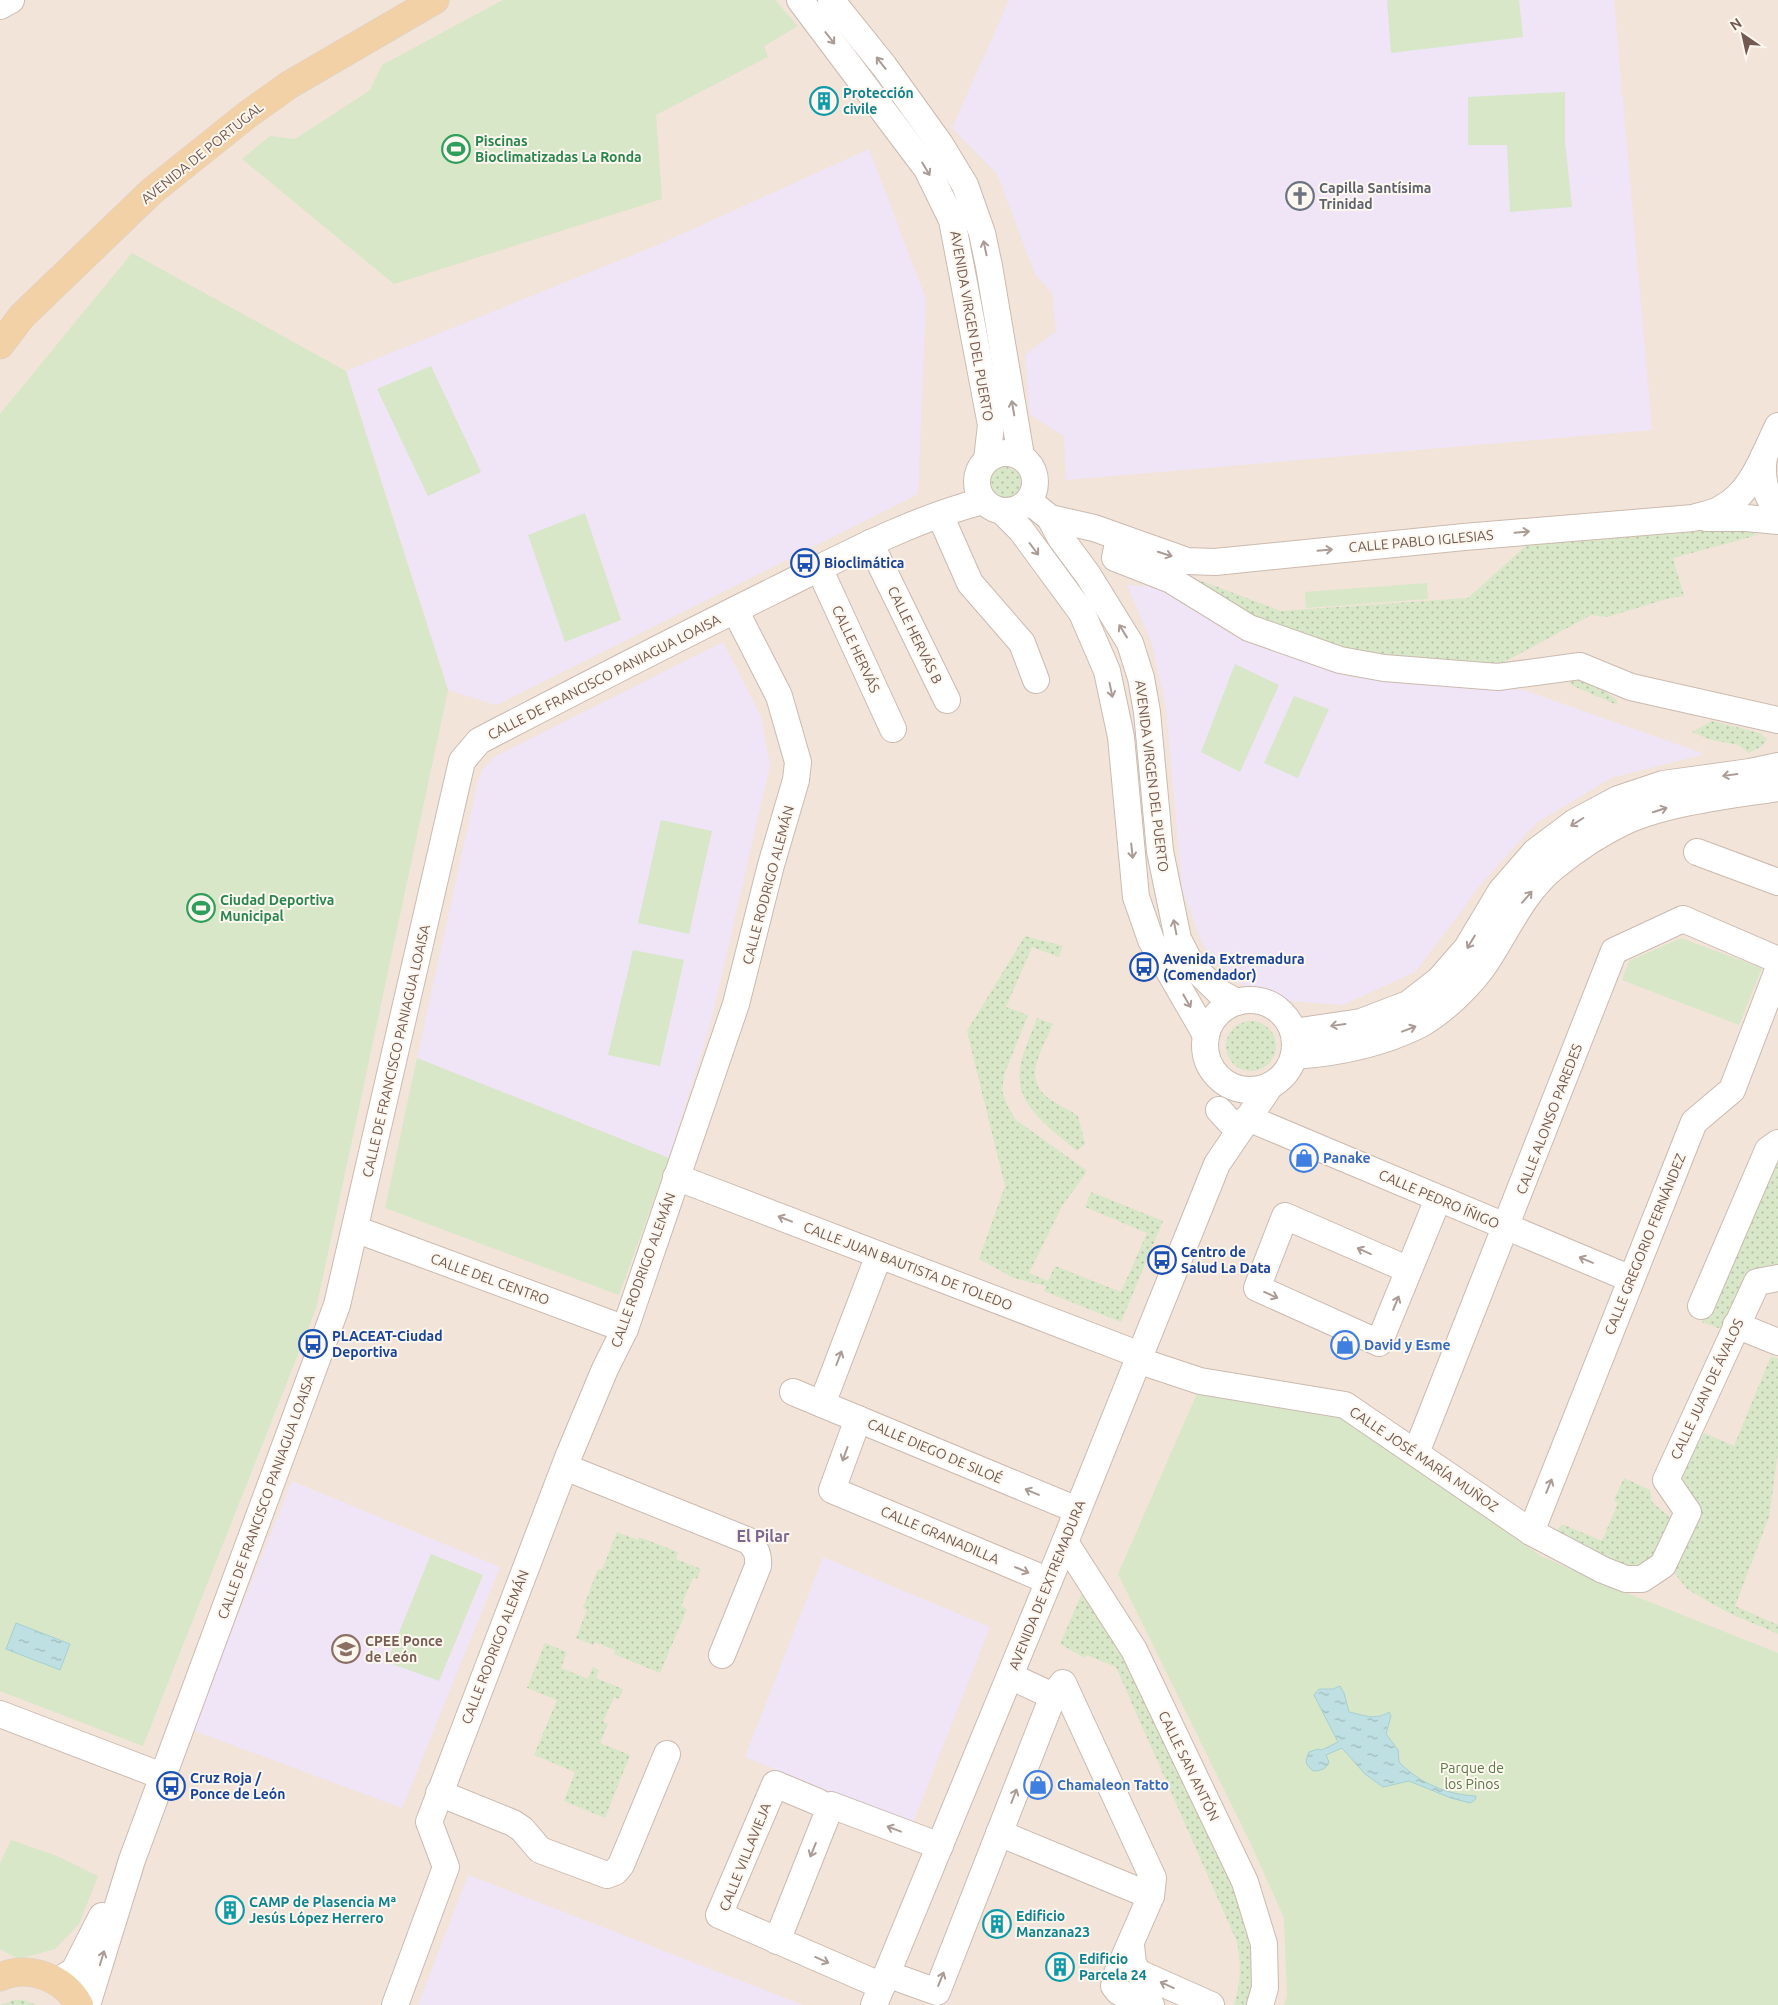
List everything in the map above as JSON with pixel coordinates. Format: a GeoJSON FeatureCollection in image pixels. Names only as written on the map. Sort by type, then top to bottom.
{"type":"FeatureCollection","features":[{"type":"Feature","properties":{"kind":"main road","name":"AVENIDA DE PORTUGAL"},"geometry":{"type":"LineString","coordinates":[[0,345],[22,316],[152,191],[247,115],[289,85],[435,0]]}},
{"type":"Feature","properties":{"kind":"main road"},"geometry":{"type":"LineString","coordinates":[[2,1974],[23,1972],[41,1974],[57,1981],[69,1991],[79,2005]]}},
{"type":"Feature","properties":{"kind":"street"},"geometry":{"type":"LineString","coordinates":[[0,6],[11,0]]}},
{"type":"Feature","properties":{"kind":"street","name":"AVENIDA VIRGEN DEL PUERTO"},"geometry":{"type":"LineString","coordinates":[[800,0],[927,169],[952,220],[991,425],[987,489],[1021,530],[1082,613],[1107,671],[1121,737],[1136,897],[1151,940],[1206,1034]]}},
{"type":"Feature","properties":{"kind":"street","name":"AVENIDA VIRGEN DEL PUERTO"},"geometry":{"type":"LineString","coordinates":[[831,0],[890,74],[940,144],[965,185],[982,233],[989,266],[1021,456]]}},
{"type":"Feature","properties":{"kind":"street"},"geometry":{"type":"LineString","coordinates":[[1773,516],[1763,480],[1774,437]]}},
{"type":"Feature","properties":{"kind":"street","name":"CALLE PABLO IGLESIAS"},"geometry":{"type":"LineString","coordinates":[[1030,501],[1050,518],[1094,528],[1187,561],[1215,562],[1464,537],[1684,519],[1722,509],[1732,502],[1737,491],[1774,437]]}},
{"type":"Feature","properties":{"kind":"street"},"geometry":{"type":"LineString","coordinates":[[1000,453],[1021,456],[1027,461],[1035,474],[1036,487],[1030,501],[1021,508],[1012,511],[987,489],[1000,453]]}},
{"type":"Feature","properties":{"kind":"street","name":"CALLE DE FRANCISCO PANIAGUA LOAISA"},"geometry":{"type":"LineString","coordinates":[[132,1860],[337,1305],[462,761],[479,740],[819,568],[870,543],[946,512],[987,489]]}},
{"type":"Feature","properties":{"kind":"street"},"geometry":{"type":"LineString","coordinates":[[1737,491],[1739,500],[1745,508],[1773,516]]}},
{"type":"Feature","properties":{"kind":"street"},"geometry":{"type":"LineString","coordinates":[[946,512],[970,583],[1022,643],[1036,680]]}},
{"type":"Feature","properties":{"kind":"street"},"geometry":{"type":"LineString","coordinates":[[1684,519],[1773,516]]}},
{"type":"Feature","properties":{"kind":"street","name":"AVENIDA VIRGEN DEL PUERTO"},"geometry":{"type":"LineString","coordinates":[[1050,518],[1060,537],[1088,575],[1130,643],[1141,678],[1147,712],[1160,851],[1178,939],[1192,966],[1220,993],[1237,1002]]}},
{"type":"Feature","properties":{"kind":"street"},"geometry":{"type":"LineString","coordinates":[[1119,538],[1115,558],[1171,580],[1249,628],[1340,660],[1384,668],[1498,677],[1580,666],[1631,687],[1778,720]]}},
{"type":"Feature","properties":{"kind":"street","name":"CALLE HERVÁS B"},"geometry":{"type":"LineString","coordinates":[[870,543],[947,700]]}},
{"type":"Feature","properties":{"kind":"street","name":"CALLE HERVÁS"},"geometry":{"type":"LineString","coordinates":[[819,568],[893,729]]}},
{"type":"Feature","properties":{"kind":"street","name":"CALLE RODRIGO ALEMÁN"},"geometry":{"type":"LineString","coordinates":[[395,2005],[446,1867],[429,1822],[565,1467],[605,1369],[625,1329],[736,1004],[796,780],[798,762],[779,696],[735,610]]}},
{"type":"Feature","properties":{"kind":"street"},"geometry":{"type":"LineString","coordinates":[[1294,1044],[1408,1004],[1440,980],[1467,948],[1501,891],[1535,852],[1583,818],[1618,799],[1663,784],[1750,772],[1778,766]]}},
{"type":"Feature","properties":{"kind":"street"},"geometry":{"type":"LineString","coordinates":[[1294,1044],[1311,1055],[1367,1044],[1420,1025],[1456,998],[1487,962],[1520,905],[1551,870],[1587,842],[1627,821],[1668,807],[1778,788]]}},
{"type":"Feature","properties":{"kind":"street"},"geometry":{"type":"LineString","coordinates":[[1697,852],[1778,882]]}},
{"type":"Feature","properties":{"kind":"street","name":"CALLE ALONSO PAREDES"},"geometry":{"type":"LineString","coordinates":[[1416,1453],[1614,951],[1683,919],[1778,960]]}},
{"type":"Feature","properties":{"kind":"street","name":"CALLE GREGORIO FERNÁNDEZ"},"geometry":{"type":"LineString","coordinates":[[1531,1532],[1694,1122],[1732,1090],[1778,970]]}},
{"type":"Feature","properties":{"kind":"street"},"geometry":{"type":"LineString","coordinates":[[1251,1000],[1265,1002],[1278,1009],[1287,1019],[1294,1044],[1289,1068],[1281,1078],[1270,1086],[1257,1090],[1244,1090],[1231,1086],[1212,1070],[1207,1058],[1206,1034],[1212,1020],[1223,1009],[1237,1002],[1251,1000]]}},
{"type":"Feature","properties":{"kind":"street"},"geometry":{"type":"LineString","coordinates":[[1217,1164],[1220,1078]]}},
{"type":"Feature","properties":{"kind":"street"},"geometry":{"type":"LineString","coordinates":[[1217,1164],[1270,1086]]}},
{"type":"Feature","properties":{"kind":"street"},"geometry":{"type":"LineString","coordinates":[[1219,1110],[1231,1123],[1240,1124],[1248,1118]]}},
{"type":"Feature","properties":{"kind":"street","name":"CALLE PEDRO ÍÑIGO"},"geometry":{"type":"LineString","coordinates":[[1248,1118],[1631,1279]]}},
{"type":"Feature","properties":{"kind":"street"},"geometry":{"type":"LineString","coordinates":[[1701,1306],[1768,1150],[1778,1143]]}},
{"type":"Feature","properties":{"kind":"street","name":"AVENIDA DE EXTREMADURA"},"geometry":{"type":"LineString","coordinates":[[881,1989],[1065,1542],[1217,1164]]}},
{"type":"Feature","properties":{"kind":"street","name":"CALLE JUAN BAUTISTA DE TOLEDO"},"geometry":{"type":"LineString","coordinates":[[676,1178],[1139,1357]]}},
{"type":"Feature","properties":{"kind":"street"},"geometry":{"type":"LineString","coordinates":[[1409,1270],[1285,1216],[1257,1288],[1380,1343],[1438,1199]]}},
{"type":"Feature","properties":{"kind":"street","name":"CALLE DEL CENTRO"},"geometry":{"type":"LineString","coordinates":[[355,1229],[625,1329]]}},
{"type":"Feature","properties":{"kind":"street"},"geometry":{"type":"LineString","coordinates":[[822,1404],[879,1255]]}},
{"type":"Feature","properties":{"kind":"street","name":"CALLE JUAN DE ÁVALOS"},"geometry":{"type":"LineString","coordinates":[[1688,1512],[1666,1480],[1757,1282],[1778,1278]]}},
{"type":"Feature","properties":{"kind":"street"},"geometry":{"type":"LineString","coordinates":[[1736,1325],[1778,1342]]}},
{"type":"Feature","properties":{"kind":"street","name":"CALLE JOSÉ MARÍA MUÑOZ"},"geometry":{"type":"LineString","coordinates":[[1139,1357],[1200,1381],[1345,1405],[1531,1532],[1603,1570],[1626,1579],[1642,1579],[1663,1565],[1688,1512]]}},
{"type":"Feature","properties":{"kind":"street","name":"CALLE DIEGO DE SILOÉ"},"geometry":{"type":"LineString","coordinates":[[793,1392],[1077,1510]]}},
{"type":"Feature","properties":{"kind":"street","name":"CALLE GRANADILLA"},"geometry":{"type":"LineString","coordinates":[[858,1419],[832,1490],[1048,1581]]}},
{"type":"Feature","properties":{"kind":"street"},"geometry":{"type":"LineString","coordinates":[[565,1467],[750,1541],[758,1552],[758,1566],[722,1655]]}},
{"type":"Feature","properties":{"kind":"street","name":"CALLE SAN ANTÓN"},"geometry":{"type":"LineString","coordinates":[[1065,1542],[1134,1650],[1245,1882],[1264,1944],[1265,1988],[1260,2005]]}},
{"type":"Feature","properties":{"kind":"street"},"geometry":{"type":"LineString","coordinates":[[1010,1676],[1053,1696]]}},
{"type":"Feature","properties":{"kind":"street"},"geometry":{"type":"LineString","coordinates":[[940,1846],[831,1805],[777,1940],[881,1989],[911,1995],[936,1992],[1053,1696],[1063,1683],[1153,1878],[1151,1896],[1116,1976],[1114,1986],[1119,1992],[1151,2005]]}},
{"type":"Feature","properties":{"kind":"street"},"geometry":{"type":"LineString","coordinates":[[0,1714],[162,1776]]}},
{"type":"Feature","properties":{"kind":"street"},"geometry":{"type":"LineString","coordinates":[[439,1793],[513,1823],[522,1829],[540,1850],[607,1875],[615,1872],[621,1865],[667,1754]]}},
{"type":"Feature","properties":{"kind":"street","name":"CALLE VILLAVIEJA"},"geometry":{"type":"LineString","coordinates":[[777,1940],[719,1915],[775,1784],[818,1802]]}},
{"type":"Feature","properties":{"kind":"street"},"geometry":{"type":"LineString","coordinates":[[999,1833],[1151,1896]]}},
{"type":"Feature","properties":{"kind":"street"},"geometry":{"type":"LineString","coordinates":[[57,1981],[74,1971],[132,1860]]}},
{"type":"Feature","properties":{"kind":"street"},"geometry":{"type":"LineString","coordinates":[[87,2005],[132,1860]]}},
{"type":"Feature","properties":{"kind":"street"},"geometry":{"type":"LineString","coordinates":[[1131,1945],[1133,1964],[1139,1973],[1211,2005]]}},
{"type":"Feature","properties":{"kind":"shaded area"},"geometry":{"type":"Polygon","coordinates":[[[0,0],[1778,0],[1778,2005],[0,2005],[0,0]]]}},
{"type":"Feature","properties":{"kind":"shaded area"},"geometry":{"type":"Polygon","coordinates":[[[1009,0],[1614,0],[1652,430],[1066,480],[1064,436],[1030,415],[1025,355],[1056,331],[1052,293],[1035,274],[997,174],[952,128],[1009,0]]]}},
{"type":"Feature","properties":{"kind":"shaded area"},"geometry":{"type":"Polygon","coordinates":[[[869,149],[926,299],[918,494],[496,705],[448,690],[346,371],[660,244],[869,149]]]}},
{"type":"Feature","properties":{"kind":"shaded area"},"geometry":{"type":"Polygon","coordinates":[[[1127,585],[1167,587],[1233,633],[1350,677],[1524,690],[1705,754],[1611,778],[1535,824],[1476,890],[1415,972],[1343,1005],[1276,1000],[1237,982],[1202,944],[1182,888],[1166,709],[1152,644],[1127,585]]]}},
{"type":"Feature","properties":{"kind":"shaded area"},"geometry":{"type":"Polygon","coordinates":[[[723,642],[761,717],[770,765],[710,1026],[669,1158],[417,1058],[478,780],[482,770],[494,757],[723,642]]]}},
{"type":"Feature","properties":{"kind":"shaded area","name":"CPEE Ponce de León"},"geometry":{"type":"Polygon","coordinates":[[[292,1481],[500,1567],[402,1808],[192,1730],[292,1481]]]}},
{"type":"Feature","properties":{"kind":"shaded area"},"geometry":{"type":"Polygon","coordinates":[[[823,1557],[990,1627],[912,1825],[745,1757],[823,1557]]]}},
{"type":"Feature","properties":{"kind":"shaded area"},"geometry":{"type":"Polygon","coordinates":[[[468,1875],[510,1891],[803,2005],[418,2005],[468,1875]]]}},
{"type":"Feature","properties":{"kind":"green space","name":"Piscinas Bioclimatizadas La Ronda"},"geometry":{"type":"Polygon","coordinates":[[[503,0],[775,0],[798,26],[764,46],[768,57],[656,115],[662,199],[394,284],[242,159],[270,136],[295,139],[369,91],[382,65],[503,0]]]}},
{"type":"Feature","properties":{"kind":"green space"},"geometry":{"type":"Polygon","coordinates":[[[1387,0],[1519,0],[1523,37],[1391,53],[1387,0]]]}},
{"type":"Feature","properties":{"kind":"green space"},"geometry":{"type":"Polygon","coordinates":[[[1565,92],[1565,142],[1572,207],[1510,212],[1507,145],[1468,145],[1468,97],[1565,92]]]}},
{"type":"Feature","properties":{"kind":"green space","name":"Ciudad Deportiva Municipal"},"geometry":{"type":"Polygon","coordinates":[[[132,253],[346,371],[448,690],[316,1309],[143,1746],[0,1691],[0,414],[132,253]]]}},
{"type":"Feature","properties":{"kind":"green space"},"geometry":{"type":"Polygon","coordinates":[[[431,366],[481,472],[428,496],[377,389],[431,366]]]}},
{"type":"Feature","properties":{"kind":"green space"},"geometry":{"type":"Polygon","coordinates":[[[1005,467],[1017,471],[1021,483],[1017,495],[1005,499],[993,495],[989,483],[993,471],[1005,467]]]}},
{"type":"Feature","properties":{"kind":"green space"},"geometry":{"type":"Polygon","coordinates":[[[585,513],[621,620],[565,642],[528,535],[585,513]]]}},
{"type":"Feature","properties":{"kind":"green space"},"geometry":{"type":"Polygon","coordinates":[[[1728,529],[1746,531],[1758,535],[1673,558],[1684,596],[1670,598],[1607,617],[1591,615],[1499,665],[1392,660],[1277,634],[1172,570],[1281,611],[1468,598],[1527,545],[1728,529]]]}},
{"type":"Feature","properties":{"kind":"green space"},"geometry":{"type":"Polygon","coordinates":[[[1427,583],[1428,599],[1306,608],[1305,592],[1427,583]]]}},
{"type":"Feature","properties":{"kind":"green space"},"geometry":{"type":"Polygon","coordinates":[[[1235,664],[1279,685],[1240,772],[1201,752],[1235,664]]]}},
{"type":"Feature","properties":{"kind":"green space"},"geometry":{"type":"Polygon","coordinates":[[[1573,677],[1602,689],[1617,700],[1617,705],[1569,684],[1573,677]]]}},
{"type":"Feature","properties":{"kind":"green space"},"geometry":{"type":"Polygon","coordinates":[[[1294,696],[1329,709],[1298,778],[1264,763],[1294,696]]]}},
{"type":"Feature","properties":{"kind":"green space"},"geometry":{"type":"Polygon","coordinates":[[[1712,721],[1760,733],[1767,739],[1762,746],[1749,753],[1739,745],[1711,740],[1692,732],[1712,721]]]}},
{"type":"Feature","properties":{"kind":"green space"},"geometry":{"type":"Polygon","coordinates":[[[661,820],[712,831],[689,934],[638,923],[661,820]]]}},
{"type":"Feature","properties":{"kind":"green space"},"geometry":{"type":"Polygon","coordinates":[[[1025,936],[1063,946],[1059,957],[1032,947],[1006,1007],[1028,1015],[1004,1075],[1002,1090],[1007,1105],[1016,1120],[1086,1170],[1086,1173],[1062,1206],[1029,1273],[1048,1281],[1055,1266],[1121,1292],[1147,1233],[1085,1207],[1091,1192],[1163,1221],[1121,1322],[1044,1291],[1046,1286],[1014,1278],[979,1259],[1005,1186],[967,1031],[1025,936]]]}},
{"type":"Feature","properties":{"kind":"green space"},"geometry":{"type":"Polygon","coordinates":[[[1681,938],[1762,968],[1739,1025],[1622,980],[1629,961],[1681,938]]]}},
{"type":"Feature","properties":{"kind":"green space"},"geometry":{"type":"Polygon","coordinates":[[[633,950],[684,960],[660,1066],[608,1055],[633,950]]]}},
{"type":"Feature","properties":{"kind":"green space"},"geometry":{"type":"Polygon","coordinates":[[[1037,1018],[1053,1024],[1036,1064],[1035,1074],[1037,1083],[1042,1092],[1051,1100],[1078,1116],[1085,1144],[1077,1151],[1037,1116],[1023,1094],[1020,1082],[1021,1063],[1037,1018]]]}},
{"type":"Feature","properties":{"kind":"green space"},"geometry":{"type":"Polygon","coordinates":[[[1251,1021],[1261,1023],[1269,1028],[1274,1036],[1276,1046],[1274,1056],[1269,1064],[1261,1069],[1251,1071],[1241,1069],[1233,1064],[1228,1056],[1226,1046],[1228,1036],[1233,1028],[1241,1023],[1251,1021]]]}},
{"type":"Feature","properties":{"kind":"green space"},"geometry":{"type":"Polygon","coordinates":[[[417,1058],[669,1158],[619,1295],[385,1208],[417,1058]]]}},
{"type":"Feature","properties":{"kind":"green space"},"geometry":{"type":"Polygon","coordinates":[[[1778,1150],[1778,1270],[1750,1275],[1740,1287],[1721,1329],[1702,1322],[1778,1150]]]}},
{"type":"Feature","properties":{"kind":"green space"},"geometry":{"type":"Polygon","coordinates":[[[1771,1356],[1778,1359],[1778,1453],[1769,1517],[1735,1606],[1778,1625],[1778,1634],[1727,1612],[1687,1589],[1669,1566],[1692,1529],[1660,1465],[1682,1474],[1704,1433],[1734,1446],[1771,1356]]]}},
{"type":"Feature","properties":{"kind":"green space","name":"Parque de los Pinos"},"geometry":{"type":"Polygon","coordinates":[[[1199,1389],[1343,1413],[1541,1556],[1617,1589],[1778,1653],[1778,2005],[1284,2005],[1287,1996],[1284,1918],[1250,1842],[1118,1574],[1199,1389]]]}},
{"type":"Feature","properties":{"kind":"green space"},"geometry":{"type":"Polygon","coordinates":[[[1624,1478],[1650,1490],[1652,1502],[1672,1519],[1654,1565],[1631,1572],[1557,1531],[1562,1524],[1602,1541],[1618,1503],[1614,1500],[1624,1478]]]}},
{"type":"Feature","properties":{"kind":"green space"},"geometry":{"type":"Polygon","coordinates":[[[617,1532],[638,1540],[639,1537],[678,1552],[676,1559],[701,1569],[697,1579],[693,1578],[681,1606],[687,1609],[660,1673],[614,1654],[615,1650],[595,1642],[593,1645],[576,1638],[587,1610],[583,1608],[598,1569],[602,1570],[617,1532]]]}},
{"type":"Feature","properties":{"kind":"green space"},"geometry":{"type":"Polygon","coordinates":[[[431,1554],[483,1575],[439,1681],[387,1662],[431,1554]]]}},
{"type":"Feature","properties":{"kind":"green space"},"geometry":{"type":"Polygon","coordinates":[[[1085,1586],[1131,1665],[1238,1887],[1257,1954],[1251,2005],[1234,2005],[1240,1974],[1237,1942],[1116,1667],[1087,1655],[1085,1658],[1060,1644],[1085,1586]]]}},
{"type":"Feature","properties":{"kind":"green space"},"geometry":{"type":"Polygon","coordinates":[[[545,1643],[567,1652],[561,1668],[588,1679],[593,1667],[599,1670],[596,1678],[623,1689],[619,1699],[614,1697],[603,1722],[608,1724],[600,1743],[630,1755],[605,1818],[564,1801],[575,1772],[534,1755],[557,1700],[527,1688],[545,1643]]]}},
{"type":"Feature","properties":{"kind":"green space"},"geometry":{"type":"Polygon","coordinates":[[[11,1840],[57,1856],[98,1876],[79,1924],[55,1949],[19,1959],[0,1949],[0,1864],[11,1840]]]}},
{"type":"Feature","properties":{"kind":"green space"},"geometry":{"type":"Polygon","coordinates":[[[13,2000],[24,2000],[37,2005],[0,2005],[13,2000]]]}},
{"type":"Feature","properties":{"kind":"water"},"geometry":{"type":"Polygon","coordinates":[[[16,1623],[70,1644],[60,1670],[6,1649],[16,1623]]]}},
{"type":"Feature","properties":{"kind":"water"},"geometry":{"type":"Polygon","coordinates":[[[1340,1686],[1349,1712],[1374,1717],[1389,1712],[1391,1716],[1386,1734],[1398,1750],[1399,1762],[1407,1769],[1425,1782],[1455,1793],[1476,1796],[1475,1800],[1470,1803],[1451,1798],[1409,1781],[1383,1787],[1365,1774],[1342,1748],[1326,1755],[1329,1762],[1325,1768],[1313,1771],[1307,1765],[1306,1760],[1309,1752],[1318,1749],[1322,1750],[1338,1742],[1314,1695],[1319,1689],[1333,1689],[1340,1686]]]}},
{"type":"Feature","properties":{"kind":"place","name":"Protección civile"},"geometry":{"type":"Point","coordinates":[824,101]}},
{"type":"Feature","properties":{"kind":"place","name":"Piscinas Bioclimatizadas La Ronda"},"geometry":{"type":"Point","coordinates":[456,149]}},
{"type":"Feature","properties":{"kind":"place","name":"Capilla Santísima Trinidad"},"geometry":{"type":"Point","coordinates":[1300,196]}},
{"type":"Feature","properties":{"kind":"place","name":"Bioclimática"},"geometry":{"type":"Point","coordinates":[805,563]}},
{"type":"Feature","properties":{"kind":"place","name":"Ciudad Deportiva Municipal"},"geometry":{"type":"Point","coordinates":[201,908]}},
{"type":"Feature","properties":{"kind":"place","name":"Avenida Extremadura (Comendador)"},"geometry":{"type":"Point","coordinates":[1144,967]}},
{"type":"Feature","properties":{"kind":"place","name":"Panake"},"geometry":{"type":"Point","coordinates":[1304,1158]}},
{"type":"Feature","properties":{"kind":"place","name":"Centro de Salud La Data"},"geometry":{"type":"Point","coordinates":[1162,1260]}},
{"type":"Feature","properties":{"kind":"place","name":"PLACEAT-Ciudad Deportiva"},"geometry":{"type":"Point","coordinates":[313,1344]}},
{"type":"Feature","properties":{"kind":"place","name":"David y Esme"},"geometry":{"type":"Point","coordinates":[1345,1345]}},
{"type":"Feature","properties":{"kind":"place","name":"CPEE Ponce de León"},"geometry":{"type":"Point","coordinates":[346,1649]}},
{"type":"Feature","properties":{"kind":"place","name":"Chamaleon Tatto"},"geometry":{"type":"Point","coordinates":[1038,1785]}},
{"type":"Feature","properties":{"kind":"place","name":"Cruz Roja / Ponce de León"},"geometry":{"type":"Point","coordinates":[171,1786]}},
{"type":"Feature","properties":{"kind":"place","name":"CAMP de Plasencia Mª Jesús López Herrero"},"geometry":{"type":"Point","coordinates":[230,1910]}},
{"type":"Feature","properties":{"kind":"place","name":"Edificio Manzana23"},"geometry":{"type":"Point","coordinates":[997,1924]}},
{"type":"Feature","properties":{"kind":"place","name":"Edificio Parcela 24"},"geometry":{"type":"Point","coordinates":[1060,1967]}},
{"type":"Feature","properties":{"kind":"district","name":"El Pilar"},"geometry":{"type":"Point","coordinates":[763,1536]}}]}
